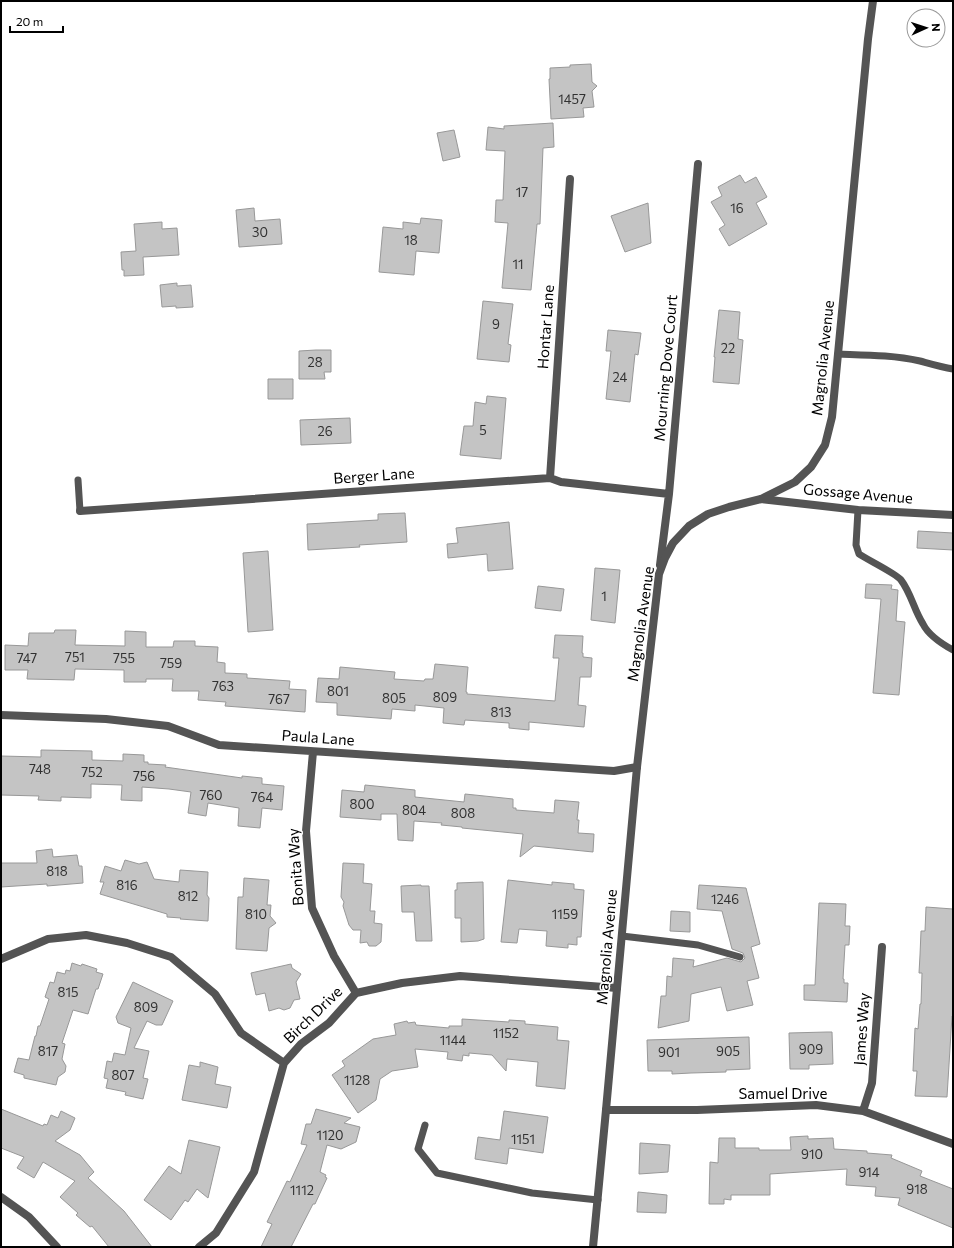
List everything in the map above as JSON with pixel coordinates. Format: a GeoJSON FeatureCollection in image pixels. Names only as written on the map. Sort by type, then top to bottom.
{"type":"FeatureCollection","features":[{"type":"Feature","properties":{"kind":"street","name":"Magnolia Avenue"},"geometry":{"type":"LineString","coordinates":[[593,1247],[618,988],[637,767],[659,574],[673,543],[689,526],[708,514],[729,506],[761,499],[795,482],[811,467],[825,445],[832,417],[873,1]]}},
{"type":"Feature","properties":{"kind":"street","name":"Mourning Dove Court"},"geometry":{"type":"LineString","coordinates":[[659,574],[669,494],[698,164]]}},
{"type":"Feature","properties":{"kind":"street","name":"Hontar Lane"},"geometry":{"type":"LineString","coordinates":[[550,478],[570,179]]}},
{"type":"Feature","properties":{"kind":"street","name":"Berger Lane"},"geometry":{"type":"LineString","coordinates":[[80,511],[550,478],[561,482],[669,494]]}},
{"type":"Feature","properties":{"kind":"street","name":"Gossage Avenue"},"geometry":{"type":"LineString","coordinates":[[761,499],[858,510],[953,515]]}},
{"type":"Feature","properties":{"kind":"street","name":"Paula Lane"},"geometry":{"type":"LineString","coordinates":[[1,715],[106,719],[168,726],[219,745],[614,771],[637,767]]}},
{"type":"Feature","properties":{"kind":"street","name":"Bonita Way"},"geometry":{"type":"LineString","coordinates":[[313,752],[306,831],[312,908],[334,956],[356,994]]}},
{"type":"Feature","properties":{"kind":"street"},"geometry":{"type":"LineString","coordinates":[[1,959],[48,939],[86,935],[127,943],[171,957],[215,994],[241,1033],[284,1063]]}},
{"type":"Feature","properties":{"kind":"street","name":"James Way"},"geometry":{"type":"LineString","coordinates":[[863,1112],[872,1083],[882,947]]}},
{"type":"Feature","properties":{"kind":"street","name":"Birch Drive"},"geometry":{"type":"LineString","coordinates":[[198,1247],[216,1233],[254,1172],[284,1063],[301,1044],[329,1023],[356,994],[402,983],[460,976],[618,988]]}},
{"type":"Feature","properties":{"kind":"street","name":"Samuel Drive"},"geometry":{"type":"LineString","coordinates":[[606,1110],[697,1110],[816,1105],[863,1112],[953,1144]]}},
{"type":"Feature","properties":{"kind":"street"},"geometry":{"type":"LineString","coordinates":[[1,1197],[29,1217],[57,1247]]}},
{"type":"Feature","properties":{"kind":"lane"},"geometry":{"type":"LineString","coordinates":[[838,354],[883,356],[953,369]]}},
{"type":"Feature","properties":{"kind":"lane"},"geometry":{"type":"LineString","coordinates":[[78,480],[80,511]]}},
{"type":"Feature","properties":{"kind":"lane"},"geometry":{"type":"LineString","coordinates":[[858,510],[856,545],[859,554],[901,578],[923,624],[931,635],[953,650]]}},
{"type":"Feature","properties":{"kind":"lane"},"geometry":{"type":"LineString","coordinates":[[622,936],[698,945],[740,957]]}},
{"type":"Feature","properties":{"kind":"lane"},"geometry":{"type":"LineString","coordinates":[[425,1125],[418,1149],[437,1173],[532,1193],[598,1200]]}},
{"type":"Feature","properties":{"kind":"building"},"geometry":{"type":"Polygon","coordinates":[[[591,64],[592,82],[597,86],[592,91],[594,107],[583,108],[584,117],[551,119],[549,79],[550,68],[591,64]]]}},
{"type":"Feature","properties":{"kind":"building"},"geometry":{"type":"Polygon","coordinates":[[[553,123],[554,147],[543,148],[540,224],[537,224],[531,290],[502,288],[508,223],[495,222],[496,200],[503,200],[505,151],[486,150],[488,127],[504,129],[504,126],[553,123]]]}},
{"type":"Feature","properties":{"kind":"building"},"geometry":{"type":"Polygon","coordinates":[[[454,130],[460,157],[443,161],[437,133],[454,130]]]}},
{"type":"Feature","properties":{"kind":"building"},"geometry":{"type":"Polygon","coordinates":[[[740,175],[745,183],[756,177],[767,197],[756,203],[767,224],[729,246],[719,229],[725,225],[711,202],[722,196],[718,187],[740,175]]]}},
{"type":"Feature","properties":{"kind":"building"},"geometry":{"type":"Polygon","coordinates":[[[648,203],[651,243],[625,252],[611,216],[648,203]]]}},
{"type":"Feature","properties":{"kind":"building"},"geometry":{"type":"Polygon","coordinates":[[[254,208],[255,221],[280,219],[282,244],[239,247],[236,210],[254,208]]]}},
{"type":"Feature","properties":{"kind":"building"},"geometry":{"type":"Polygon","coordinates":[[[421,218],[442,220],[439,253],[416,251],[414,275],[379,272],[383,227],[403,229],[403,222],[420,224],[421,218]]]}},
{"type":"Feature","properties":{"kind":"building"},"geometry":{"type":"Polygon","coordinates":[[[162,222],[162,229],[177,228],[179,255],[143,257],[144,275],[124,276],[124,270],[122,270],[121,252],[136,251],[134,224],[162,222]]]}},
{"type":"Feature","properties":{"kind":"building"},"geometry":{"type":"Polygon","coordinates":[[[177,283],[177,286],[191,285],[193,307],[162,307],[160,285],[177,283]]]}},
{"type":"Feature","properties":{"kind":"building"},"geometry":{"type":"Polygon","coordinates":[[[483,301],[513,304],[508,344],[511,345],[509,362],[477,359],[483,301]]]}},
{"type":"Feature","properties":{"kind":"building"},"geometry":{"type":"Polygon","coordinates":[[[719,310],[740,312],[738,339],[743,340],[739,384],[713,382],[719,310]]]}},
{"type":"Feature","properties":{"kind":"building"},"geometry":{"type":"Polygon","coordinates":[[[608,330],[641,333],[638,355],[635,354],[630,402],[606,399],[611,351],[606,351],[608,330]]]}},
{"type":"Feature","properties":{"kind":"building"},"geometry":{"type":"Polygon","coordinates":[[[331,350],[331,372],[324,372],[325,379],[299,379],[299,351],[331,350]]]}},
{"type":"Feature","properties":{"kind":"building"},"geometry":{"type":"Polygon","coordinates":[[[268,379],[293,379],[293,399],[268,399],[268,379]]]}},
{"type":"Feature","properties":{"kind":"building"},"geometry":{"type":"Polygon","coordinates":[[[487,396],[506,398],[501,459],[460,455],[464,426],[473,426],[475,402],[486,404],[487,396]]]}},
{"type":"Feature","properties":{"kind":"building"},"geometry":{"type":"Polygon","coordinates":[[[350,418],[351,443],[301,445],[300,420],[350,418]]]}},
{"type":"Feature","properties":{"kind":"building"},"geometry":{"type":"Polygon","coordinates":[[[405,513],[407,542],[308,550],[307,524],[378,520],[378,514],[405,513]]]}},
{"type":"Feature","properties":{"kind":"building"},"geometry":{"type":"Polygon","coordinates":[[[509,522],[513,569],[488,571],[487,554],[448,558],[447,544],[458,543],[456,528],[509,522]]]}},
{"type":"Feature","properties":{"kind":"building"},"geometry":{"type":"Polygon","coordinates":[[[918,531],[953,533],[953,550],[917,548],[918,531]]]}},
{"type":"Feature","properties":{"kind":"building"},"geometry":{"type":"Polygon","coordinates":[[[268,551],[273,630],[248,632],[243,553],[268,551]]]}},
{"type":"Feature","properties":{"kind":"building"},"geometry":{"type":"Polygon","coordinates":[[[595,568],[620,570],[615,623],[591,620],[595,568]]]}},
{"type":"Feature","properties":{"kind":"building"},"geometry":{"type":"Polygon","coordinates":[[[866,584],[892,585],[891,589],[898,590],[896,621],[905,622],[899,695],[873,693],[881,599],[865,598],[866,584]]]}},
{"type":"Feature","properties":{"kind":"building"},"geometry":{"type":"Polygon","coordinates":[[[538,586],[564,589],[561,611],[535,608],[538,586]]]}},
{"type":"Feature","properties":{"kind":"building"},"geometry":{"type":"Polygon","coordinates":[[[55,630],[76,630],[75,645],[125,646],[125,631],[146,632],[146,647],[173,647],[174,641],[195,641],[195,646],[218,647],[217,662],[225,663],[225,673],[247,674],[247,678],[290,681],[289,689],[306,690],[305,712],[225,706],[226,702],[198,700],[199,691],[172,691],[173,679],[146,679],[146,682],[124,682],[124,670],[75,669],[74,680],[27,679],[28,670],[5,670],[5,645],[28,646],[29,633],[54,633],[55,630]]]}},
{"type":"Feature","properties":{"kind":"building"},"geometry":{"type":"Polygon","coordinates":[[[555,635],[583,636],[583,657],[592,658],[591,677],[580,677],[578,705],[586,706],[584,727],[529,722],[529,730],[509,728],[509,723],[465,720],[464,725],[443,723],[444,708],[415,705],[415,711],[392,709],[391,719],[337,715],[337,703],[316,702],[318,678],[339,679],[340,667],[395,672],[394,679],[424,681],[425,679],[433,679],[435,664],[468,667],[467,694],[555,701],[559,658],[553,658],[555,635]]]}},
{"type":"Feature","properties":{"kind":"building"},"geometry":{"type":"Polygon","coordinates":[[[41,750],[92,751],[92,760],[123,761],[123,754],[144,755],[144,762],[148,762],[148,764],[166,765],[165,767],[242,778],[242,776],[262,778],[262,784],[284,786],[282,810],[262,808],[260,828],[238,826],[239,808],[208,803],[206,816],[188,813],[191,792],[169,789],[142,787],[142,801],[121,800],[122,785],[91,784],[91,798],[61,797],[61,801],[38,800],[39,796],[1,795],[1,756],[41,757],[41,750]]]}},
{"type":"Feature","properties":{"kind":"building"},"geometry":{"type":"Polygon","coordinates":[[[365,785],[415,790],[415,797],[464,802],[465,794],[513,799],[513,808],[516,808],[516,810],[554,813],[555,800],[579,802],[577,820],[579,820],[578,833],[594,834],[593,852],[534,846],[520,857],[523,834],[462,828],[441,825],[442,823],[414,821],[413,841],[398,840],[397,814],[381,814],[381,820],[340,817],[342,790],[364,792],[365,785]]]}},
{"type":"Feature","properties":{"kind":"building"},"geometry":{"type":"Polygon","coordinates":[[[52,849],[53,857],[77,855],[79,866],[82,866],[83,883],[47,886],[47,884],[1,887],[1,863],[37,863],[36,851],[52,849]]]}},
{"type":"Feature","properties":{"kind":"building"},"geometry":{"type":"Polygon","coordinates":[[[125,860],[139,864],[147,862],[154,879],[179,882],[180,870],[208,872],[208,921],[167,917],[167,914],[100,894],[104,882],[100,882],[105,866],[121,871],[125,860]]]}},
{"type":"Feature","properties":{"kind":"building"},"geometry":{"type":"Polygon","coordinates":[[[343,863],[364,864],[363,883],[372,884],[370,911],[375,911],[374,923],[382,924],[381,942],[376,946],[369,946],[367,942],[360,943],[361,930],[353,930],[349,925],[343,906],[344,902],[341,897],[343,863]]]}},
{"type":"Feature","properties":{"kind":"building"},"geometry":{"type":"Polygon","coordinates":[[[244,878],[269,880],[267,905],[271,905],[270,916],[276,923],[269,928],[267,951],[236,949],[238,897],[243,897],[244,878]]]}},
{"type":"Feature","properties":{"kind":"building"},"geometry":{"type":"Polygon","coordinates":[[[508,880],[552,885],[552,882],[574,884],[574,889],[584,890],[581,937],[577,937],[577,945],[568,944],[568,948],[546,946],[547,931],[519,929],[517,943],[501,942],[508,880]]]}},
{"type":"Feature","properties":{"kind":"building"},"geometry":{"type":"Polygon","coordinates":[[[483,882],[484,939],[478,941],[461,942],[461,918],[455,918],[455,890],[457,890],[457,883],[483,882]]]}},
{"type":"Feature","properties":{"kind":"building"},"geometry":{"type":"Polygon","coordinates":[[[699,885],[746,888],[760,944],[751,947],[759,978],[747,981],[753,1005],[727,1011],[721,987],[691,994],[689,1021],[658,1028],[661,996],[666,996],[667,976],[672,977],[673,958],[694,960],[693,967],[727,958],[741,962],[745,958],[743,953],[732,949],[722,911],[697,909],[699,885]]]}},
{"type":"Feature","properties":{"kind":"building"},"geometry":{"type":"Polygon","coordinates":[[[401,886],[429,886],[432,941],[416,941],[414,912],[402,912],[401,886]]]}},
{"type":"Feature","properties":{"kind":"building"},"geometry":{"type":"Polygon","coordinates":[[[819,903],[846,904],[845,926],[850,926],[849,945],[845,945],[843,979],[844,983],[848,983],[847,1002],[804,1000],[804,985],[815,985],[819,903]]]}},
{"type":"Feature","properties":{"kind":"building"},"geometry":{"type":"Polygon","coordinates":[[[926,907],[953,909],[953,1016],[947,1097],[915,1096],[917,1071],[913,1071],[915,1028],[918,1029],[921,1004],[922,973],[919,973],[921,931],[925,931],[926,907]]]}},
{"type":"Feature","properties":{"kind":"building"},"geometry":{"type":"Polygon","coordinates":[[[671,911],[690,912],[690,932],[670,931],[671,911]]]}},
{"type":"Feature","properties":{"kind":"building"},"geometry":{"type":"Polygon","coordinates":[[[72,963],[81,966],[82,964],[97,969],[96,972],[103,974],[98,989],[96,989],[88,1014],[73,1010],[62,1043],[65,1044],[62,1059],[66,1066],[65,1072],[58,1077],[56,1085],[24,1078],[24,1075],[14,1072],[18,1058],[29,1060],[38,1026],[40,1026],[49,999],[45,997],[50,982],[54,983],[57,972],[65,974],[66,970],[70,971],[72,963]]]}},
{"type":"Feature","properties":{"kind":"building"},"geometry":{"type":"Polygon","coordinates":[[[291,964],[292,968],[301,974],[296,982],[300,999],[294,1000],[290,1008],[284,1010],[279,1008],[269,1011],[265,993],[256,995],[251,973],[291,964]]]}},
{"type":"Feature","properties":{"kind":"building"},"geometry":{"type":"Polygon","coordinates":[[[133,982],[173,1001],[162,1025],[156,1025],[147,1021],[134,1048],[149,1051],[143,1078],[148,1079],[143,1099],[125,1095],[126,1092],[106,1088],[108,1079],[104,1078],[107,1061],[112,1062],[114,1053],[125,1055],[131,1028],[118,1023],[116,1017],[133,982]]]}},
{"type":"Feature","properties":{"kind":"building"},"geometry":{"type":"Polygon","coordinates":[[[462,1019],[509,1022],[509,1020],[525,1021],[525,1024],[558,1027],[557,1040],[569,1041],[565,1089],[536,1086],[538,1062],[507,1059],[506,1071],[492,1055],[469,1053],[469,1056],[463,1055],[462,1061],[447,1059],[448,1052],[415,1049],[418,1067],[392,1071],[380,1079],[376,1100],[358,1113],[332,1075],[345,1066],[342,1061],[373,1039],[396,1035],[394,1024],[407,1021],[408,1023],[415,1022],[416,1025],[449,1028],[449,1026],[462,1026],[462,1019]]]}},
{"type":"Feature","properties":{"kind":"building"},"geometry":{"type":"Polygon","coordinates":[[[832,1032],[833,1064],[809,1065],[809,1069],[790,1069],[789,1033],[832,1032]]]}},
{"type":"Feature","properties":{"kind":"building"},"geometry":{"type":"Polygon","coordinates":[[[749,1037],[750,1069],[726,1070],[726,1072],[672,1074],[672,1071],[648,1071],[647,1040],[749,1037]]]}},
{"type":"Feature","properties":{"kind":"building"},"geometry":{"type":"Polygon","coordinates":[[[200,1062],[218,1067],[215,1084],[231,1087],[227,1108],[182,1100],[189,1065],[200,1067],[200,1062]]]}},
{"type":"Feature","properties":{"kind":"building"},"geometry":{"type":"Polygon","coordinates":[[[1,1109],[43,1126],[44,1124],[47,1125],[51,1115],[58,1118],[61,1111],[75,1118],[70,1130],[55,1141],[80,1155],[94,1172],[88,1178],[124,1211],[152,1247],[109,1247],[92,1226],[90,1227],[76,1215],[78,1213],[60,1197],[75,1181],[43,1162],[34,1178],[17,1168],[24,1157],[1,1148],[1,1109]]]}},
{"type":"Feature","properties":{"kind":"building"},"geometry":{"type":"Polygon","coordinates":[[[316,1109],[351,1118],[344,1123],[360,1127],[356,1142],[341,1149],[327,1145],[320,1172],[326,1175],[325,1177],[327,1178],[315,1204],[313,1204],[291,1247],[261,1247],[272,1224],[267,1222],[287,1181],[290,1182],[307,1145],[301,1144],[306,1124],[311,1124],[316,1109]]]}},
{"type":"Feature","properties":{"kind":"building"},"geometry":{"type":"Polygon","coordinates":[[[504,1111],[548,1117],[543,1153],[509,1148],[507,1164],[475,1159],[478,1137],[500,1140],[504,1111]]]}},
{"type":"Feature","properties":{"kind":"building"},"geometry":{"type":"Polygon","coordinates":[[[808,1136],[808,1139],[833,1138],[834,1149],[867,1151],[867,1153],[892,1155],[891,1158],[922,1171],[920,1176],[953,1189],[953,1228],[898,1205],[900,1198],[875,1196],[876,1187],[846,1185],[847,1169],[770,1174],[770,1195],[731,1195],[731,1200],[724,1199],[724,1204],[709,1204],[710,1162],[718,1163],[719,1138],[735,1138],[735,1148],[791,1150],[790,1137],[808,1136]]]}},
{"type":"Feature","properties":{"kind":"building"},"geometry":{"type":"Polygon","coordinates":[[[189,1140],[220,1147],[208,1198],[197,1189],[188,1202],[185,1200],[171,1220],[144,1200],[169,1166],[181,1174],[189,1140]]]}},
{"type":"Feature","properties":{"kind":"building"},"geometry":{"type":"Polygon","coordinates":[[[640,1143],[670,1145],[668,1172],[639,1174],[640,1143]]]}},
{"type":"Feature","properties":{"kind":"building"},"geometry":{"type":"Polygon","coordinates":[[[638,1192],[667,1195],[666,1213],[637,1212],[638,1192]]]}}]}
